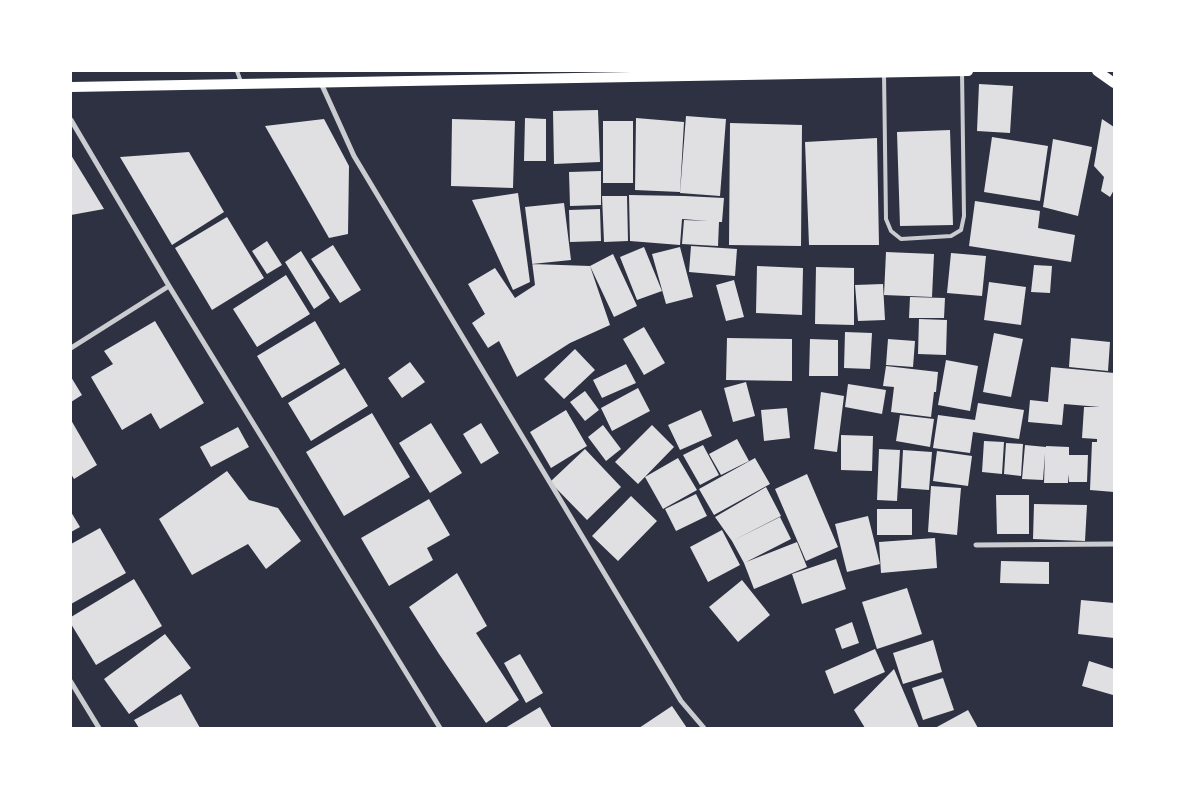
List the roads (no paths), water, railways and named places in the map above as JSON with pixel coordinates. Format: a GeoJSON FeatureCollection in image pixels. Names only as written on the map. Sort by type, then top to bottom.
{"type":"FeatureCollection","features":[{"type":"Feature","properties":{"kind":"main road"},"geometry":{"type":"LineString","coordinates":[[71,87],[769,73],[968,71]]}},
{"type":"Feature","properties":{"kind":"main road"},"geometry":{"type":"LineString","coordinates":[[1097,71],[1114,83]]}},
{"type":"Feature","properties":{"kind":"street"},"geometry":{"type":"LineString","coordinates":[[320,83],[354,156],[681,700],[704,728]]}},
{"type":"Feature","properties":{"kind":"street"},"geometry":{"type":"LineString","coordinates":[[71,120],[169,286],[440,728]]}},
{"type":"Feature","properties":{"kind":"street"},"geometry":{"type":"LineString","coordinates":[[71,348],[169,286]]}},
{"type":"Feature","properties":{"kind":"street"},"geometry":{"type":"LineString","coordinates":[[976,545],[1114,544]]}},
{"type":"Feature","properties":{"kind":"street"},"geometry":{"type":"LineString","coordinates":[[71,682],[99,728]]}},
{"type":"Feature","properties":{"kind":"lane"},"geometry":{"type":"LineString","coordinates":[[237,71],[242,84]]}},
{"type":"Feature","properties":{"kind":"lane"},"geometry":{"type":"LineString","coordinates":[[884,73],[886,219],[891,231],[901,239],[951,236],[961,230],[964,216],[962,71]]}}]}
